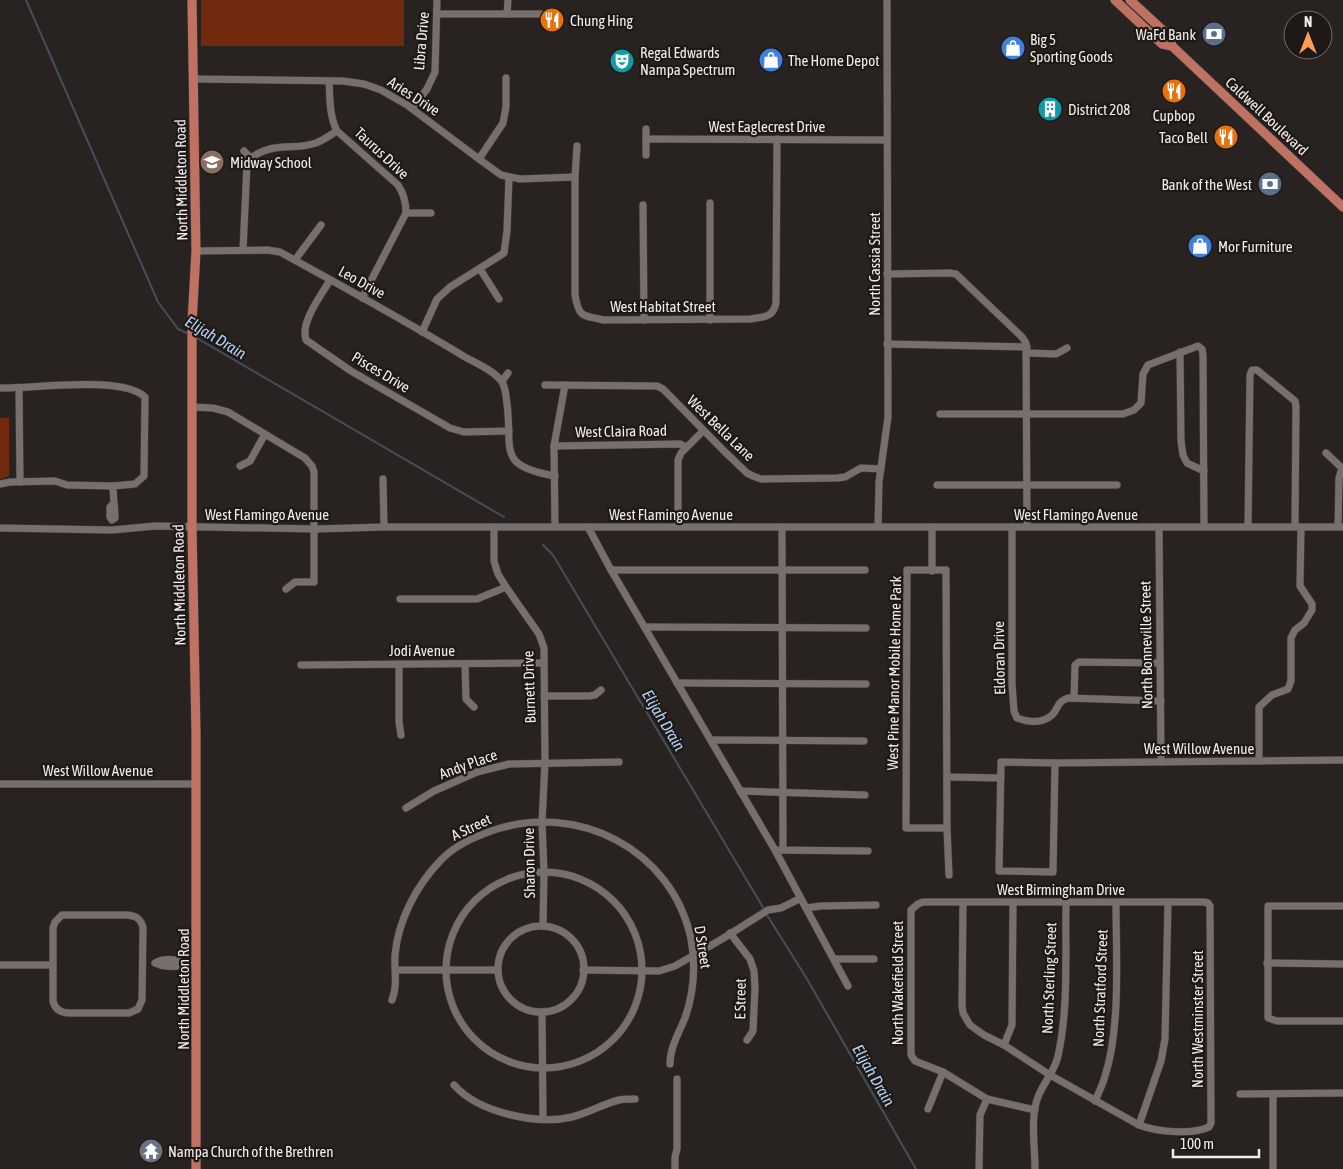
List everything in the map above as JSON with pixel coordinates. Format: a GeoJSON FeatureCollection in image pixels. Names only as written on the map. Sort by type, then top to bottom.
{"type":"FeatureCollection","features":[{"type":"Feature","properties":{"kind":"main road","name":"North Middleton Road"},"geometry":{"type":"LineString","coordinates":[[192,0],[196,251],[192,323],[192,528],[197,963],[196,1169]]}},
{"type":"Feature","properties":{"kind":"main road","name":"Caldwell Boulevard"},"geometry":{"type":"LineString","coordinates":[[1115,0],[1162,44],[1172,46]]}},
{"type":"Feature","properties":{"kind":"main road","name":"Caldwell Boulevard"},"geometry":{"type":"LineString","coordinates":[[1130,0],[1169,36],[1172,46],[1343,207]]}},
{"type":"Feature","properties":{"kind":"street","name":"Libra Drive"},"geometry":{"type":"LineString","coordinates":[[412,108],[427,89],[434,72],[438,14],[437,0]]}},
{"type":"Feature","properties":{"kind":"street"},"geometry":{"type":"LineString","coordinates":[[507,14],[508,0]]}},
{"type":"Feature","properties":{"kind":"street","name":"North Cassia Street"},"geometry":{"type":"LineString","coordinates":[[878,527],[881,469],[888,418],[887,0]]}},
{"type":"Feature","properties":{"kind":"street"},"geometry":{"type":"LineString","coordinates":[[438,14],[541,14]]}},
{"type":"Feature","properties":{"kind":"street"},"geometry":{"type":"LineString","coordinates":[[478,159],[503,123],[506,107],[506,78]]}},
{"type":"Feature","properties":{"kind":"street","name":"Aries Drive"},"geometry":{"type":"LineString","coordinates":[[194,79],[329,81],[364,84],[381,90],[412,108],[501,175],[520,179],[575,177]]}},
{"type":"Feature","properties":{"kind":"street","name":"Taurus Drive"},"geometry":{"type":"LineString","coordinates":[[329,81],[331,111],[337,131],[398,185],[404,194],[406,213]]}},
{"type":"Feature","properties":{"kind":"street"},"geometry":{"type":"LineString","coordinates":[[646,129],[646,155]]}},
{"type":"Feature","properties":{"kind":"street"},"geometry":{"type":"LineString","coordinates":[[243,250],[247,164],[251,158],[269,149],[315,144],[337,131]]}},
{"type":"Feature","properties":{"kind":"street","name":"West Eaglecrest Drive"},"geometry":{"type":"LineString","coordinates":[[646,139],[887,140]]}},
{"type":"Feature","properties":{"kind":"street","name":"West Habitat Street"},"geometry":{"type":"LineString","coordinates":[[575,177],[575,295],[578,311],[583,315],[604,320],[750,319],[770,315],[775,311],[777,139]]}},
{"type":"Feature","properties":{"kind":"street"},"geometry":{"type":"LineString","coordinates":[[575,177],[577,146]]}},
{"type":"Feature","properties":{"kind":"street"},"geometry":{"type":"LineString","coordinates":[[244,151],[251,158]]}},
{"type":"Feature","properties":{"kind":"street"},"geometry":{"type":"LineString","coordinates":[[422,332],[437,299],[450,287],[504,253],[507,231],[509,177]]}},
{"type":"Feature","properties":{"kind":"street"},"geometry":{"type":"LineString","coordinates":[[710,203],[710,320]]}},
{"type":"Feature","properties":{"kind":"street"},"geometry":{"type":"LineString","coordinates":[[644,205],[644,320]]}},
{"type":"Feature","properties":{"kind":"street"},"geometry":{"type":"LineString","coordinates":[[362,298],[406,213],[432,213]]}},
{"type":"Feature","properties":{"kind":"street"},"geometry":{"type":"LineString","coordinates":[[295,260],[322,224]]}},
{"type":"Feature","properties":{"kind":"street","name":"Leo Drive"},"geometry":{"type":"LineString","coordinates":[[196,251],[267,250],[280,252],[422,332],[502,380]]}},
{"type":"Feature","properties":{"kind":"street"},"geometry":{"type":"LineString","coordinates":[[480,269],[500,299]]}},
{"type":"Feature","properties":{"kind":"street"},"geometry":{"type":"LineString","coordinates":[[887,274],[949,272],[956,274],[1026,343],[1027,527]]}},
{"type":"Feature","properties":{"kind":"street","name":"Pisces Drive"},"geometry":{"type":"LineString","coordinates":[[330,280],[306,323],[304,334],[306,340],[351,371],[450,428],[464,432],[509,431]]}},
{"type":"Feature","properties":{"kind":"street"},"geometry":{"type":"LineString","coordinates":[[887,344],[1026,350],[1056,354],[1067,348]]}},
{"type":"Feature","properties":{"kind":"street"},"geometry":{"type":"LineString","coordinates":[[940,414],[1123,414],[1134,410],[1141,402],[1143,374],[1148,365],[1198,346],[1202,350],[1204,527]]}},
{"type":"Feature","properties":{"kind":"street"},"geometry":{"type":"LineString","coordinates":[[1180,352],[1181,441],[1183,455],[1187,463],[1204,470]]}},
{"type":"Feature","properties":{"kind":"street"},"geometry":{"type":"LineString","coordinates":[[1248,527],[1250,375],[1252,370],[1257,370],[1295,401],[1300,586],[1312,604],[1312,610],[1304,623],[1295,630],[1291,638],[1291,681],[1288,689],[1272,695],[1259,707],[1259,761]]}},
{"type":"Feature","properties":{"kind":"street"},"geometry":{"type":"LineString","coordinates":[[508,373],[502,380],[505,387],[509,446],[512,459],[518,465],[540,474],[554,476]]}},
{"type":"Feature","properties":{"kind":"street"},"geometry":{"type":"LineString","coordinates":[[0,388],[71,385],[114,386],[139,392],[145,397],[144,476],[135,484],[113,486],[67,485],[55,481],[0,484]]}},
{"type":"Feature","properties":{"kind":"street","name":"West Bella Lane"},"geometry":{"type":"LineString","coordinates":[[545,385],[657,386],[747,472],[761,479],[837,478],[861,468],[881,469]]}},
{"type":"Feature","properties":{"kind":"street"},"geometry":{"type":"LineString","coordinates":[[555,527],[554,446],[565,385]]}},
{"type":"Feature","properties":{"kind":"street"},"geometry":{"type":"LineString","coordinates":[[19,388],[20,482]]}},
{"type":"Feature","properties":{"kind":"street"},"geometry":{"type":"LineString","coordinates":[[192,407],[213,408],[228,412],[305,458],[312,466],[314,472],[315,529],[314,582],[295,582],[286,589]]}},
{"type":"Feature","properties":{"kind":"street"},"geometry":{"type":"LineString","coordinates":[[678,527],[678,460],[686,447],[703,431]]}},
{"type":"Feature","properties":{"kind":"street"},"geometry":{"type":"LineString","coordinates":[[240,466],[250,461],[265,434]]}},
{"type":"Feature","properties":{"kind":"street","name":"West Claira Road"},"geometry":{"type":"LineString","coordinates":[[554,446],[680,444],[686,447]]}},
{"type":"Feature","properties":{"kind":"street"},"geometry":{"type":"LineString","coordinates":[[1326,453],[1343,468],[1339,478],[1340,527]]}},
{"type":"Feature","properties":{"kind":"street"},"geometry":{"type":"LineString","coordinates":[[383,479],[384,527]]}},
{"type":"Feature","properties":{"kind":"street"},"geometry":{"type":"LineString","coordinates":[[938,485],[1117,485]]}},
{"type":"Feature","properties":{"kind":"street"},"geometry":{"type":"LineString","coordinates":[[112,530],[110,507],[113,504],[113,486]]}},
{"type":"Feature","properties":{"kind":"street","name":"West Flamingo Avenue"},"geometry":{"type":"LineString","coordinates":[[0,528],[112,530],[155,526],[315,529],[384,527],[1340,527]]}},
{"type":"Feature","properties":{"kind":"street","name":"Burnett Drive"},"geometry":{"type":"LineString","coordinates":[[494,527],[494,561],[498,574],[539,634],[544,648],[545,763],[543,798]]}},
{"type":"Feature","properties":{"kind":"street"},"geometry":{"type":"LineString","coordinates":[[588,527],[611,570],[740,791],[779,850],[800,899],[848,986]]}},
{"type":"Feature","properties":{"kind":"street"},"geometry":{"type":"LineString","coordinates":[[779,850],[783,792],[782,527]]}},
{"type":"Feature","properties":{"kind":"street"},"geometry":{"type":"LineString","coordinates":[[932,527],[932,570],[946,570],[947,828],[949,875]]}},
{"type":"Feature","properties":{"kind":"street","name":"Eldoran Drive"},"geometry":{"type":"LineString","coordinates":[[1012,527],[1012,674],[1014,711],[1017,718],[1035,722],[1052,715],[1059,702],[1068,698],[1074,698]]}},
{"type":"Feature","properties":{"kind":"street","name":"North Bonneville Street"},"geometry":{"type":"LineString","coordinates":[[1159,527],[1161,762]]}},
{"type":"Feature","properties":{"kind":"street"},"geometry":{"type":"LineString","coordinates":[[611,570],[865,570]]}},
{"type":"Feature","properties":{"kind":"street","name":"West Pine Manor Mobile Home Park"},"geometry":{"type":"LineString","coordinates":[[932,570],[907,570],[906,828],[947,828]]}},
{"type":"Feature","properties":{"kind":"street"},"geometry":{"type":"LineString","coordinates":[[400,599],[477,599],[506,587]]}},
{"type":"Feature","properties":{"kind":"street"},"geometry":{"type":"LineString","coordinates":[[645,627],[866,628]]}},
{"type":"Feature","properties":{"kind":"street"},"geometry":{"type":"LineString","coordinates":[[1160,663],[1079,662],[1074,665],[1074,698],[1161,701]]}},
{"type":"Feature","properties":{"kind":"street","name":"Jodi Avenue"},"geometry":{"type":"LineString","coordinates":[[301,665],[544,663]]}},
{"type":"Feature","properties":{"kind":"street"},"geometry":{"type":"LineString","coordinates":[[399,664],[399,722],[401,734]]}},
{"type":"Feature","properties":{"kind":"street"},"geometry":{"type":"LineString","coordinates":[[465,664],[466,699],[474,707]]}},
{"type":"Feature","properties":{"kind":"street"},"geometry":{"type":"LineString","coordinates":[[677,683],[866,684]]}},
{"type":"Feature","properties":{"kind":"street"},"geometry":{"type":"LineString","coordinates":[[544,696],[588,696],[595,695],[601,690]]}},
{"type":"Feature","properties":{"kind":"street"},"geometry":{"type":"LineString","coordinates":[[711,740],[864,741]]}},
{"type":"Feature","properties":{"kind":"street","name":"West Willow Avenue"},"geometry":{"type":"LineString","coordinates":[[1055,763],[1343,760]]}},
{"type":"Feature","properties":{"kind":"street","name":"Andy Place"},"geometry":{"type":"LineString","coordinates":[[406,808],[434,791],[477,772],[509,764],[620,762]]}},
{"type":"Feature","properties":{"kind":"street"},"geometry":{"type":"LineString","coordinates":[[1001,762],[1055,763],[1053,872],[999,871],[1001,762]]}},
{"type":"Feature","properties":{"kind":"street"},"geometry":{"type":"LineString","coordinates":[[947,777],[1001,778]]}},
{"type":"Feature","properties":{"kind":"street","name":"West Willow Avenue"},"geometry":{"type":"LineString","coordinates":[[0,784],[196,784]]}},
{"type":"Feature","properties":{"kind":"street"},"geometry":{"type":"LineString","coordinates":[[740,791],[865,794]]}},
{"type":"Feature","properties":{"kind":"street","name":"Sharon Drive"},"geometry":{"type":"LineString","coordinates":[[543,798],[543,926]]}},
{"type":"Feature","properties":{"kind":"street","name":"A Street"},"geometry":{"type":"LineString","coordinates":[[392,1000],[396,990],[395,956],[400,928],[408,907],[422,882],[440,860],[460,844],[499,828],[542,822],[573,824],[599,831],[632,849]]}},
{"type":"Feature","properties":{"kind":"street","name":"D Street"},"geometry":{"type":"LineString","coordinates":[[632,849],[658,873],[670,890],[688,929],[693,956],[694,984],[691,1000],[670,1054],[670,1064]]}},
{"type":"Feature","properties":{"kind":"street"},"geometry":{"type":"LineString","coordinates":[[779,850],[868,851]]}},
{"type":"Feature","properties":{"kind":"street"},"geometry":{"type":"LineString","coordinates":[[544,872],[562,874],[586,882],[608,895],[620,908],[636,937],[641,954],[642,971],[640,990],[634,1008],[625,1025],[612,1040],[598,1052],[580,1061],[562,1066],[543,1068],[521,1065],[501,1058],[482,1046],[467,1031],[453,1006],[448,992],[446,970],[447,955],[454,933],[465,913],[475,901],[500,883],[522,875],[544,872]]}},
{"type":"Feature","properties":{"kind":"street"},"geometry":{"type":"LineString","coordinates":[[583,970],[660,971],[675,966],[693,956],[768,910],[781,908],[800,899]]}},
{"type":"Feature","properties":{"kind":"street","name":"West Birmingham Drive"},"geometry":{"type":"LineString","coordinates":[[916,906],[923,902],[1208,903]]}},
{"type":"Feature","properties":{"kind":"street"},"geometry":{"type":"LineString","coordinates":[[963,902],[961,995],[963,1013],[970,1025],[1050,1075],[1139,1125],[1160,1061],[1165,1039],[1168,902]]}},
{"type":"Feature","properties":{"kind":"street"},"geometry":{"type":"LineString","coordinates":[[1004,1045],[1012,1025],[1013,903]]}},
{"type":"Feature","properties":{"kind":"street","name":"North Sterling Street"},"geometry":{"type":"LineString","coordinates":[[1035,1169],[1035,1110],[1037,1098],[1058,1058],[1063,1021],[1066,903]]}},
{"type":"Feature","properties":{"kind":"street","name":"North Stratford Street"},"geometry":{"type":"LineString","coordinates":[[1095,1101],[1106,1075],[1111,1053],[1115,1015],[1116,903]]}},
{"type":"Feature","properties":{"kind":"street","name":"North Westminster Street"},"geometry":{"type":"LineString","coordinates":[[1139,1125],[1148,1129],[1163,1130],[1202,1130],[1210,1127],[1211,913],[1208,903]]}},
{"type":"Feature","properties":{"kind":"street"},"geometry":{"type":"LineString","coordinates":[[806,908],[876,905]]}},
{"type":"Feature","properties":{"kind":"street","name":"North Wakefield Street"},"geometry":{"type":"LineString","coordinates":[[916,906],[911,910],[911,1055],[915,1061],[942,1072]]}},
{"type":"Feature","properties":{"kind":"street"},"geometry":{"type":"LineString","coordinates":[[1343,906],[1268,906],[1267,963],[1268,1018],[1277,1021],[1343,1021]]}},
{"type":"Feature","properties":{"kind":"street"},"geometry":{"type":"LineString","coordinates":[[66,915],[128,915],[138,918],[143,927],[143,964],[142,1000],[138,1009],[129,1014],[70,1014],[58,1010],[54,1006],[53,928],[58,918],[66,915]]}},
{"type":"Feature","properties":{"kind":"street"},"geometry":{"type":"LineString","coordinates":[[543,926],[561,931],[570,938],[580,954],[583,970],[581,983],[571,999],[556,1009],[542,1012],[526,1009],[511,1000],[501,985],[498,970],[500,955],[510,939],[525,929],[543,926]]}},
{"type":"Feature","properties":{"kind":"street","name":"E Street"},"geometry":{"type":"LineString","coordinates":[[730,933],[750,959],[754,971],[753,1030],[747,1040]]}},
{"type":"Feature","properties":{"kind":"street"},"geometry":{"type":"LineString","coordinates":[[834,959],[874,959]]}},
{"type":"Feature","properties":{"kind":"street"},"geometry":{"type":"LineString","coordinates":[[143,964],[156,963],[160,960],[181,960],[186,963],[197,963]]}},
{"type":"Feature","properties":{"kind":"street"},"geometry":{"type":"LineString","coordinates":[[1267,963],[1343,964]]}},
{"type":"Feature","properties":{"kind":"street"},"geometry":{"type":"LineString","coordinates":[[0,965],[53,965]]}},
{"type":"Feature","properties":{"kind":"street"},"geometry":{"type":"LineString","coordinates":[[396,970],[498,970]]}},
{"type":"Feature","properties":{"kind":"street"},"geometry":{"type":"LineString","coordinates":[[542,1012],[543,1118]]}},
{"type":"Feature","properties":{"kind":"street"},"geometry":{"type":"LineString","coordinates":[[928,1109],[942,1072],[987,1099],[1035,1110]]}},
{"type":"Feature","properties":{"kind":"street"},"geometry":{"type":"LineString","coordinates":[[675,1169],[675,1157],[678,1149],[678,1078]]}},
{"type":"Feature","properties":{"kind":"street"},"geometry":{"type":"LineString","coordinates":[[454,1085],[472,1099],[492,1109],[514,1116],[569,1117],[620,1100],[635,1099]]}},
{"type":"Feature","properties":{"kind":"street"},"geometry":{"type":"LineString","coordinates":[[1240,1094],[1343,1093]]}},
{"type":"Feature","properties":{"kind":"street"},"geometry":{"type":"LineString","coordinates":[[1273,1094],[1273,1169]]}},
{"type":"Feature","properties":{"kind":"street"},"geometry":{"type":"LineString","coordinates":[[979,1169],[980,1115],[987,1099]]}},
{"type":"Feature","properties":{"kind":"shaded area"},"geometry":{"type":"Polygon","coordinates":[[[201,0],[404,0],[404,46],[201,46],[201,0]]]}},
{"type":"Feature","properties":{"kind":"shaded area"},"geometry":{"type":"Polygon","coordinates":[[[0,418],[9,418],[9,476],[0,479],[0,418]]]}},
{"type":"Feature","properties":{"kind":"waterway","name":"Elijah Drain"},"geometry":{"type":"LineString","coordinates":[[26,0],[158,302],[178,329],[189,334]]}},
{"type":"Feature","properties":{"kind":"waterway","name":"Elijah Drain"},"geometry":{"type":"LineString","coordinates":[[195,337],[504,517]]}},
{"type":"Feature","properties":{"kind":"waterway","name":"Elijah Drain"},"geometry":{"type":"LineString","coordinates":[[543,545],[553,555],[764,909]]}},
{"type":"Feature","properties":{"kind":"waterway","name":"Elijah Drain"},"geometry":{"type":"LineString","coordinates":[[767,915],[807,979],[916,1169]]}},
{"type":"Feature","properties":{"kind":"place","name":"Chung Hing"},"geometry":{"type":"Point","coordinates":[552,20]}},
{"type":"Feature","properties":{"kind":"place","name":"WaFd Bank"},"geometry":{"type":"Point","coordinates":[1214,34]}},
{"type":"Feature","properties":{"kind":"place","name":"Big 5 Sporting Goods"},"geometry":{"type":"Point","coordinates":[1013,48]}},
{"type":"Feature","properties":{"kind":"place","name":"The Home Depot"},"geometry":{"type":"Point","coordinates":[771,60]}},
{"type":"Feature","properties":{"kind":"place","name":"Regal Edwards Nampa Spectrum"},"geometry":{"type":"Point","coordinates":[622,61]}},
{"type":"Feature","properties":{"kind":"place","name":"Cupbop"},"geometry":{"type":"Point","coordinates":[1174,91]}},
{"type":"Feature","properties":{"kind":"place","name":"District 208"},"geometry":{"type":"Point","coordinates":[1050,109]}},
{"type":"Feature","properties":{"kind":"place","name":"Taco Bell"},"geometry":{"type":"Point","coordinates":[1226,137]}},
{"type":"Feature","properties":{"kind":"place","name":"Midway School"},"geometry":{"type":"Point","coordinates":[212,162]}},
{"type":"Feature","properties":{"kind":"place","name":"Bank of the West"},"geometry":{"type":"Point","coordinates":[1270,184]}},
{"type":"Feature","properties":{"kind":"place","name":"Mor Furniture"},"geometry":{"type":"Point","coordinates":[1200,246]}},
{"type":"Feature","properties":{"kind":"place","name":"Nampa Church of the Brethren"},"geometry":{"type":"Point","coordinates":[151,1151]}}]}
